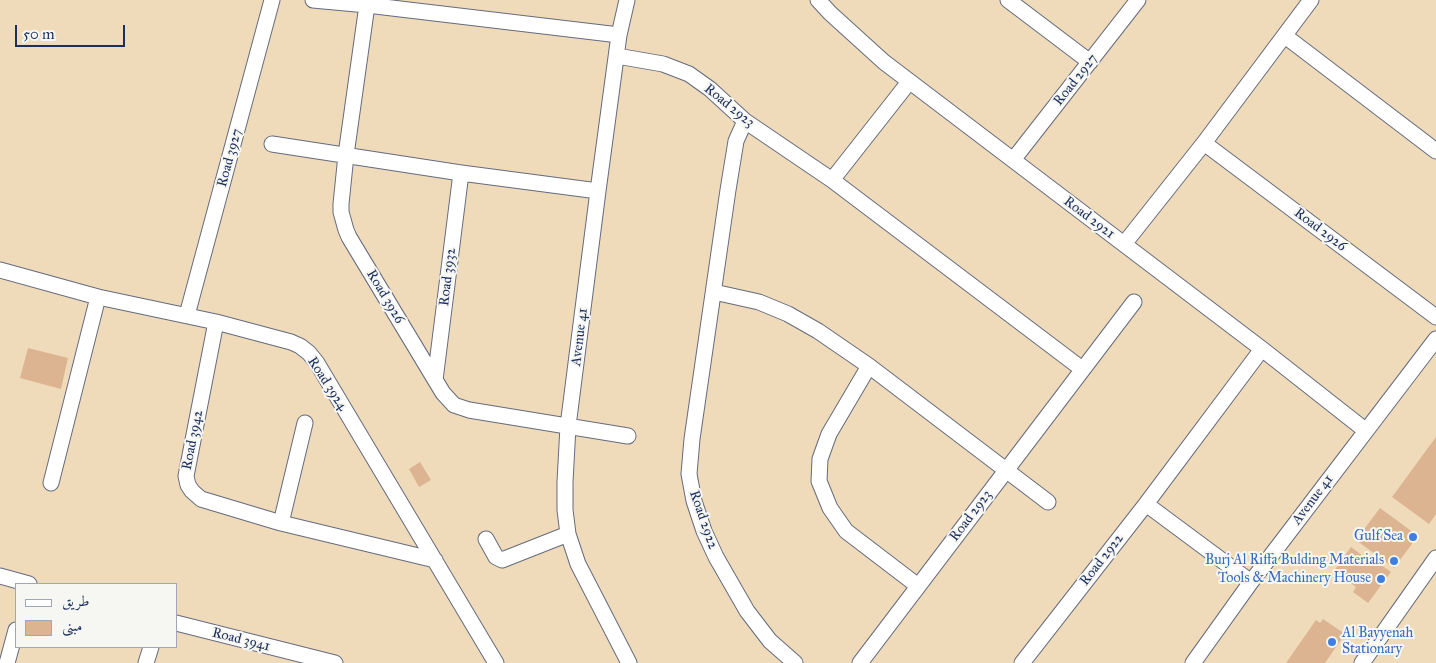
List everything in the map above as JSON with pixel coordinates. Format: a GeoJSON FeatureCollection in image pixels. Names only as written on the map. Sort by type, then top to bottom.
{"type":"FeatureCollection","features":[{"type":"Feature","properties":{"kind":"street","name":"Road 3927"},"geometry":{"type":"LineString","coordinates":[[187,315],[272,0]]}},
{"type":"Feature","properties":{"kind":"street"},"geometry":{"type":"LineString","coordinates":[[313,0],[619,35]]}},
{"type":"Feature","properties":{"kind":"street","name":"Avenue 41"},"geometry":{"type":"LineString","coordinates":[[627,0],[619,35],[568,426],[565,510],[568,534],[578,564],[629,663]]}},
{"type":"Feature","properties":{"kind":"street","name":"Road 2921"},"geometry":{"type":"LineString","coordinates":[[818,0],[853,35],[909,82],[1366,430]]}},
{"type":"Feature","properties":{"kind":"street"},"geometry":{"type":"LineString","coordinates":[[1008,0],[1090,62]]}},
{"type":"Feature","properties":{"kind":"street","name":"Road 2927"},"geometry":{"type":"LineString","coordinates":[[1013,160],[1138,0]]}},
{"type":"Feature","properties":{"kind":"street"},"geometry":{"type":"LineString","coordinates":[[1124,244],[1204,143],[1311,0]]}},
{"type":"Feature","properties":{"kind":"street","name":"Road 3926"},"geometry":{"type":"LineString","coordinates":[[367,5],[346,155],[341,212],[346,230],[435,380],[448,400],[461,408],[628,436]]}},
{"type":"Feature","properties":{"kind":"street"},"geometry":{"type":"LineString","coordinates":[[1285,36],[1436,151]]}},
{"type":"Feature","properties":{"kind":"street","name":"Road 2923"},"geometry":{"type":"LineString","coordinates":[[617,56],[662,64],[689,74],[710,89],[745,121],[832,180],[1082,369]]}},
{"type":"Feature","properties":{"kind":"street"},"geometry":{"type":"LineString","coordinates":[[832,180],[909,82]]}},
{"type":"Feature","properties":{"kind":"street","name":"Road 2922"},"geometry":{"type":"LineString","coordinates":[[745,121],[736,141],[728,190],[692,439],[689,474],[694,500],[714,555],[747,611],[770,641],[795,663]]}},
{"type":"Feature","properties":{"kind":"street","name":"Road 2926"},"geometry":{"type":"LineString","coordinates":[[1204,143],[1436,317]]}},
{"type":"Feature","properties":{"kind":"street"},"geometry":{"type":"LineString","coordinates":[[272,144],[462,173],[598,191]]}},
{"type":"Feature","properties":{"kind":"street","name":"Road 3932"},"geometry":{"type":"LineString","coordinates":[[435,380],[462,173]]}},
{"type":"Feature","properties":{"kind":"street","name":"Road 3924"},"geometry":{"type":"LineString","coordinates":[[0,270],[98,297],[187,315],[291,342],[309,353],[496,663]]}},
{"type":"Feature","properties":{"kind":"street"},"geometry":{"type":"LineString","coordinates":[[714,292],[759,302],[788,314],[818,331],[869,366],[1048,502]]}},
{"type":"Feature","properties":{"kind":"street"},"geometry":{"type":"LineString","coordinates":[[51,483],[98,297]]}},
{"type":"Feature","properties":{"kind":"street","name":"Road 2923"},"geometry":{"type":"LineString","coordinates":[[860,663],[1134,302]]}},
{"type":"Feature","properties":{"kind":"street","name":"Road 3942"},"geometry":{"type":"LineString","coordinates":[[216,322],[186,476],[192,491],[201,499],[282,523],[435,560]]}},
{"type":"Feature","properties":{"kind":"street","name":"Avenue 41"},"geometry":{"type":"LineString","coordinates":[[1193,663],[1251,582],[1436,339]]}},
{"type":"Feature","properties":{"kind":"street","name":"Road 2922"},"geometry":{"type":"LineString","coordinates":[[1022,663],[1146,504],[1262,349]]}},
{"type":"Feature","properties":{"kind":"street"},"geometry":{"type":"LineString","coordinates":[[869,366],[829,434],[820,459],[819,481],[830,508],[846,531],[918,586]]}},
{"type":"Feature","properties":{"kind":"street"},"geometry":{"type":"LineString","coordinates":[[282,523],[305,423]]}},
{"type":"Feature","properties":{"kind":"street"},"geometry":{"type":"LineString","coordinates":[[1146,504],[1251,582]]}},
{"type":"Feature","properties":{"kind":"street"},"geometry":{"type":"LineString","coordinates":[[486,540],[496,557],[502,560],[568,534]]}},
{"type":"Feature","properties":{"kind":"street"},"geometry":{"type":"LineString","coordinates":[[1362,663],[1436,558]]}},
{"type":"Feature","properties":{"kind":"street"},"geometry":{"type":"LineString","coordinates":[[0,576],[24,583]]}},
{"type":"Feature","properties":{"kind":"street","name":"Road 3941"},"geometry":{"type":"LineString","coordinates":[[178,624],[280,657],[335,663]]}},
{"type":"Feature","properties":{"kind":"street"},"geometry":{"type":"LineString","coordinates":[[8,663],[15,634]]}},
{"type":"Feature","properties":{"kind":"street"},"geometry":{"type":"LineString","coordinates":[[146,663],[151,648]]}},
{"type":"Feature","properties":{"kind":"building"},"geometry":{"type":"Polygon","coordinates":[[[28,348],[68,358],[61,389],[20,378],[28,348]]]}},
{"type":"Feature","properties":{"kind":"building"},"geometry":{"type":"Polygon","coordinates":[[[1436,437],[1436,514],[1429,524],[1392,497],[1436,437]]]}},
{"type":"Feature","properties":{"kind":"building"},"geometry":{"type":"Polygon","coordinates":[[[420,462],[431,480],[419,487],[409,469],[420,462]]]}},
{"type":"Feature","properties":{"kind":"building"},"geometry":{"type":"Polygon","coordinates":[[[1380,508],[1418,536],[1394,568],[1356,540],[1380,508]]]}},
{"type":"Feature","properties":{"kind":"building"},"geometry":{"type":"Polygon","coordinates":[[[1351,547],[1375,565],[1377,562],[1391,572],[1368,603],[1353,592],[1356,587],[1334,571],[1351,547]]]}},
{"type":"Feature","properties":{"kind":"building"},"geometry":{"type":"Polygon","coordinates":[[[1323,619],[1345,634],[1325,663],[1286,663],[1316,620],[1320,623],[1323,619]]]}},
{"type":"Feature","properties":{"kind":"place","name":"Gulf Sea"},"geometry":{"type":"Point","coordinates":[1413,537]}},
{"type":"Feature","properties":{"kind":"place","name":"Burj Al Riffa Bulding Materials"},"geometry":{"type":"Point","coordinates":[1394,561]}},
{"type":"Feature","properties":{"kind":"place","name":"Tools & Machinery House"},"geometry":{"type":"Point","coordinates":[1381,579]}},
{"type":"Feature","properties":{"kind":"place","name":"Al Bayyenah Stationary"},"geometry":{"type":"Point","coordinates":[1332,642]}}]}
